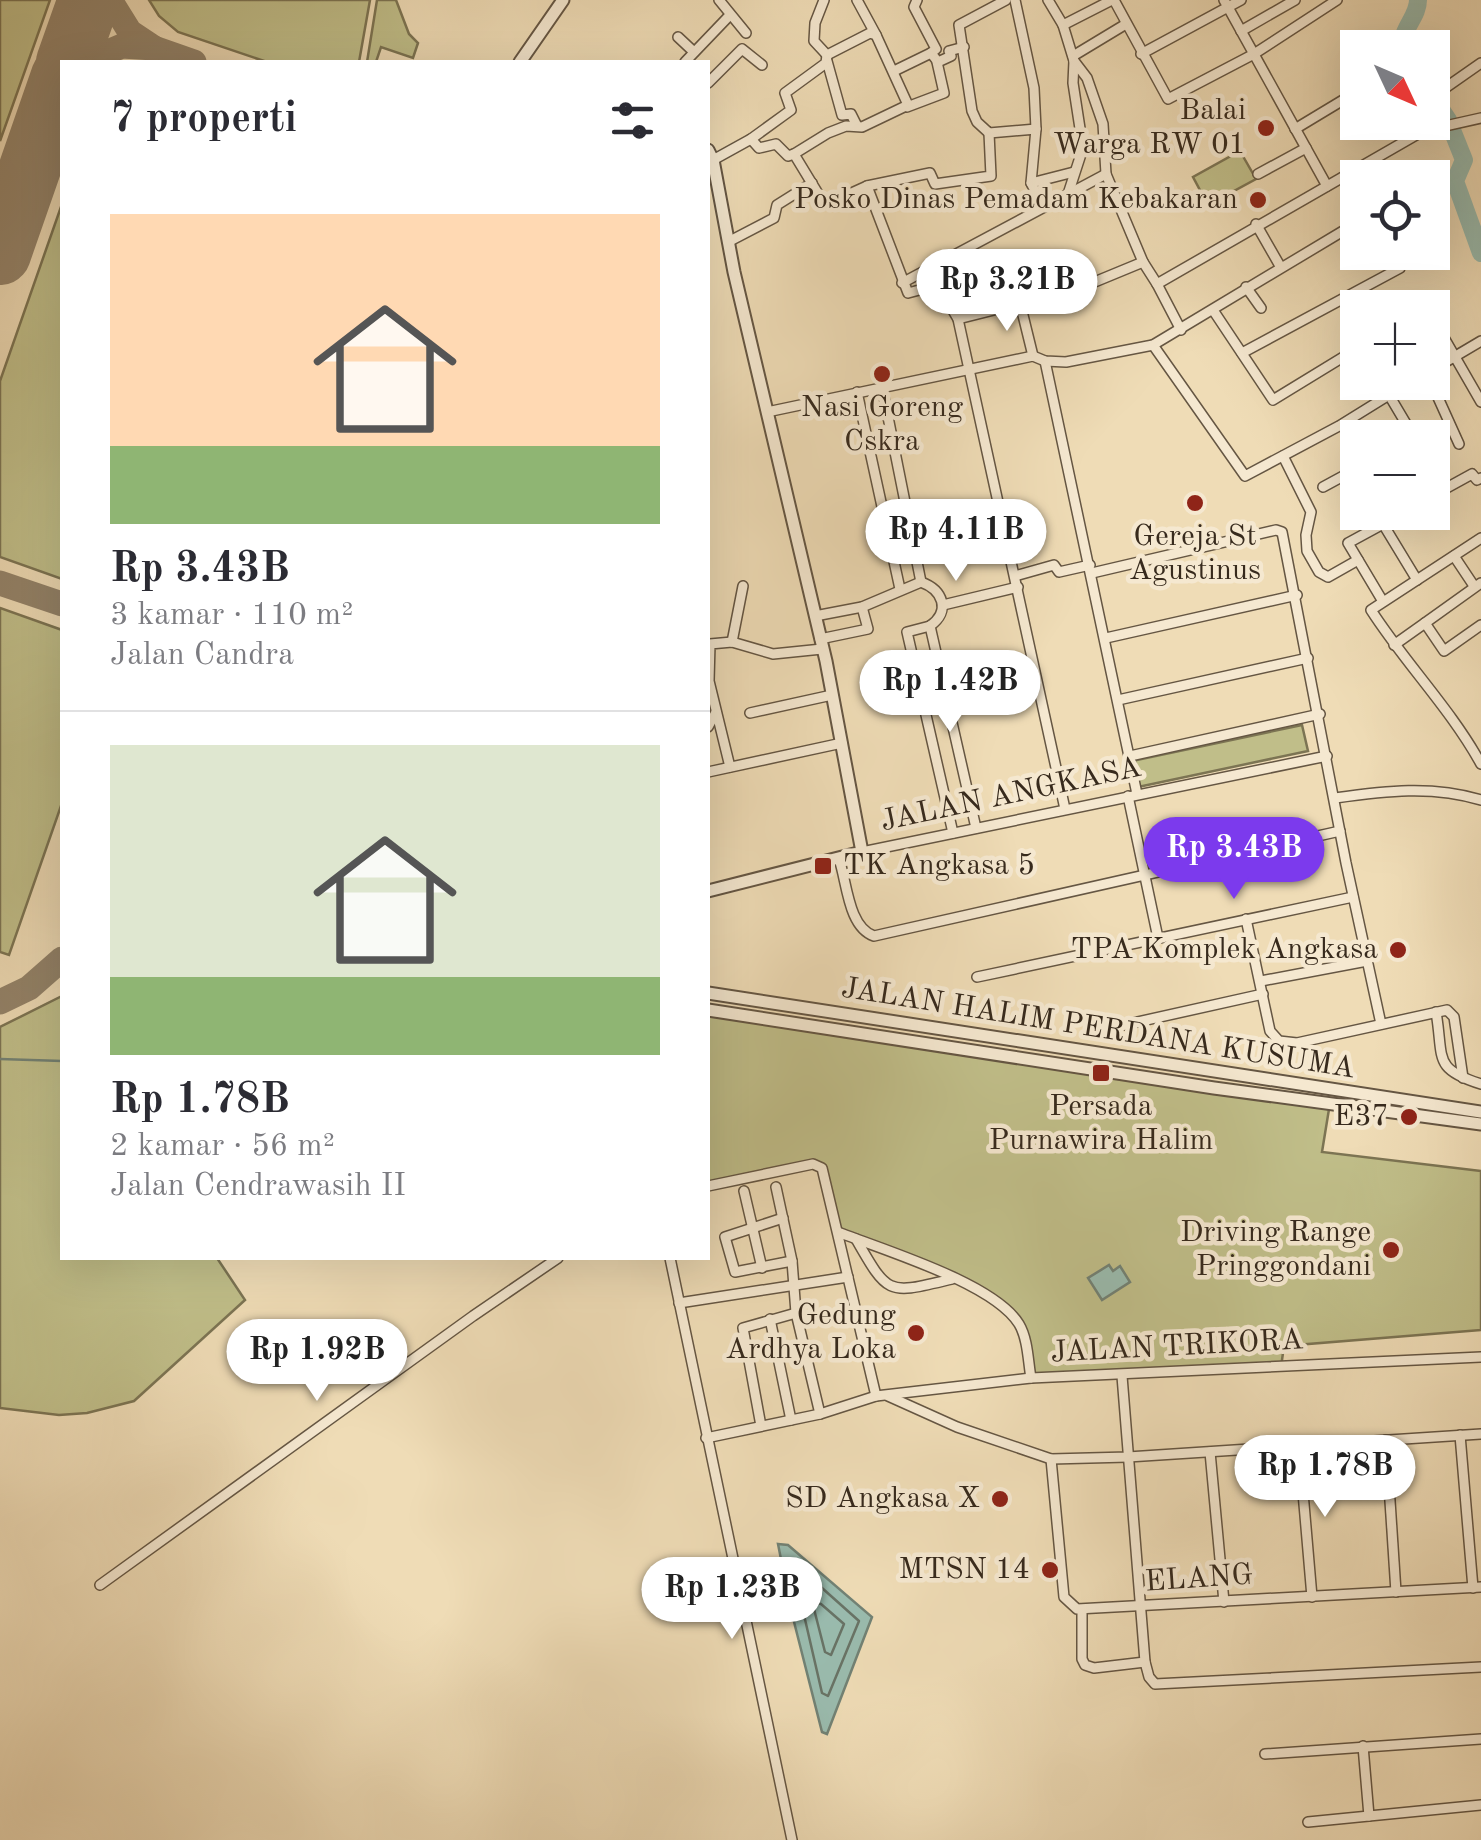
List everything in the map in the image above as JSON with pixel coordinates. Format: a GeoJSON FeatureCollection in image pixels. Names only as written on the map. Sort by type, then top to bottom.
{"type":"FeatureCollection","features":[{"type":"Feature","properties":{"kind":"street"},"geometry":{"type":"LineString","coordinates":[[521,60],[563,0]]}},
{"type":"Feature","properties":{"kind":"street"},"geometry":{"type":"LineString","coordinates":[[718,0],[746,33]]}},
{"type":"Feature","properties":{"kind":"street"},"geometry":{"type":"LineString","coordinates":[[824,0],[813,36],[827,58],[842,115],[851,114],[857,126]]}},
{"type":"Feature","properties":{"kind":"street"},"geometry":{"type":"LineString","coordinates":[[857,0],[894,71],[907,107]]}},
{"type":"Feature","properties":{"kind":"street"},"geometry":{"type":"LineString","coordinates":[[751,138],[759,148],[776,144],[788,156],[828,133],[944,93],[934,57],[936,49],[914,8],[917,0]]}},
{"type":"Feature","properties":{"kind":"street"},"geometry":{"type":"LineString","coordinates":[[794,154],[826,205],[867,186],[930,173],[934,184],[992,175],[989,133],[972,111],[959,24],[982,5],[1006,0]]}},
{"type":"Feature","properties":{"kind":"street"},"geometry":{"type":"LineString","coordinates":[[1014,0],[1034,88],[1036,129],[1031,183],[1043,206]]}},
{"type":"Feature","properties":{"kind":"street"},"geometry":{"type":"LineString","coordinates":[[1048,0],[1063,25],[1074,59],[1087,78],[1103,124],[1106,174],[1144,262],[1181,330]]}},
{"type":"Feature","properties":{"kind":"street"},"geometry":{"type":"LineString","coordinates":[[1063,25],[1113,0],[1168,99],[1254,54],[1336,0]]}},
{"type":"Feature","properties":{"kind":"street"},"geometry":{"type":"LineString","coordinates":[[1141,54],[1226,4],[1241,0]]}},
{"type":"Feature","properties":{"kind":"street"},"geometry":{"type":"LineString","coordinates":[[1241,30],[1295,0]]}},
{"type":"Feature","properties":{"kind":"street"},"geometry":{"type":"LineString","coordinates":[[1226,4],[1327,186]]}},
{"type":"Feature","properties":{"kind":"street"},"geometry":{"type":"LineString","coordinates":[[687,60],[730,15]]}},
{"type":"Feature","properties":{"kind":"street"},"geometry":{"type":"LineString","coordinates":[[1074,59],[1126,24]]}},
{"type":"Feature","properties":{"kind":"street"},"geometry":{"type":"LineString","coordinates":[[862,852],[816,616],[710,155],[751,138],[791,110],[785,93],[827,58],[870,32],[876,35]]}},
{"type":"Feature","properties":{"kind":"street"},"geometry":{"type":"LineString","coordinates":[[678,37],[694,52]]}},
{"type":"Feature","properties":{"kind":"street"},"geometry":{"type":"LineString","coordinates":[[894,71],[934,57],[951,56],[949,51],[964,47]]}},
{"type":"Feature","properties":{"kind":"street"},"geometry":{"type":"LineString","coordinates":[[710,81],[742,49],[762,65]]}},
{"type":"Feature","properties":{"kind":"street"},"geometry":{"type":"LineString","coordinates":[[1069,192],[1083,141],[1073,83],[1074,59]]}},
{"type":"Feature","properties":{"kind":"street"},"geometry":{"type":"LineString","coordinates":[[1450,85],[1481,63]]}},
{"type":"Feature","properties":{"kind":"street"},"geometry":{"type":"LineString","coordinates":[[1295,129],[1340,102]]}},
{"type":"Feature","properties":{"kind":"street"},"geometry":{"type":"LineString","coordinates":[[1373,160],[1423,131],[1481,118]]}},
{"type":"Feature","properties":{"kind":"street"},"geometry":{"type":"LineString","coordinates":[[989,133],[1036,129]]}},
{"type":"Feature","properties":{"kind":"street"},"geometry":{"type":"LineString","coordinates":[[1258,174],[1306,148]]}},
{"type":"Feature","properties":{"kind":"street"},"geometry":{"type":"LineString","coordinates":[[1031,183],[1074,172]]}},
{"type":"Feature","properties":{"kind":"street"},"geometry":{"type":"LineString","coordinates":[[902,283],[1106,174]]}},
{"type":"Feature","properties":{"kind":"street"},"geometry":{"type":"LineString","coordinates":[[1156,284],[1340,179]]}},
{"type":"Feature","properties":{"kind":"street"},"geometry":{"type":"LineString","coordinates":[[728,242],[774,218],[778,205],[812,183]]}},
{"type":"Feature","properties":{"kind":"street"},"geometry":{"type":"LineString","coordinates":[[867,186],[902,283],[910,293],[938,286],[958,318],[1065,809]]}},
{"type":"Feature","properties":{"kind":"street"},"geometry":{"type":"LineString","coordinates":[[1256,224],[1280,266]]}},
{"type":"Feature","properties":{"kind":"street"},"geometry":{"type":"LineString","coordinates":[[767,412],[1033,356],[1045,361],[1110,355],[1153,344],[1340,232]]}},
{"type":"Feature","properties":{"kind":"street"},"geometry":{"type":"LineString","coordinates":[[958,318],[1080,288],[1144,262]]}},
{"type":"Feature","properties":{"kind":"street"},"geometry":{"type":"LineString","coordinates":[[1242,353],[1396,270]]}},
{"type":"Feature","properties":{"kind":"street"},"geometry":{"type":"LineString","coordinates":[[1246,288],[1261,308]]}},
{"type":"Feature","properties":{"kind":"street"},"geometry":{"type":"LineString","coordinates":[[1020,303],[1033,356]]}},
{"type":"Feature","properties":{"kind":"street"},"geometry":{"type":"LineString","coordinates":[[1213,310],[1272,400],[1340,359]]}},
{"type":"Feature","properties":{"kind":"street"},"geometry":{"type":"LineString","coordinates":[[1450,359],[1481,341]]}},
{"type":"Feature","properties":{"kind":"street"},"geometry":{"type":"LineString","coordinates":[[1153,344],[1243,475],[1380,400]]}},
{"type":"Feature","properties":{"kind":"street"},"geometry":{"type":"LineString","coordinates":[[1450,348],[1481,402]]}},
{"type":"Feature","properties":{"kind":"street"},"geometry":{"type":"LineString","coordinates":[[1045,361],[1130,756],[1145,876],[1158,938]]}},
{"type":"Feature","properties":{"kind":"street"},"geometry":{"type":"LineString","coordinates":[[882,387],[921,582]]}},
{"type":"Feature","properties":{"kind":"street"},"geometry":{"type":"LineString","coordinates":[[856,392],[900,588]]}},
{"type":"Feature","properties":{"kind":"street"},"geometry":{"type":"LineString","coordinates":[[1440,400],[1459,444]]}},
{"type":"Feature","properties":{"kind":"street"},"geometry":{"type":"LineString","coordinates":[[1284,456],[1311,512],[1307,551],[1319,572],[1328,577],[1358,560]]}},
{"type":"Feature","properties":{"kind":"street"},"geometry":{"type":"LineString","coordinates":[[1450,486],[1472,474],[1477,480],[1481,478]]}},
{"type":"Feature","properties":{"kind":"street"},"geometry":{"type":"LineString","coordinates":[[1323,488],[1340,478]]}},
{"type":"Feature","properties":{"kind":"street"},"geometry":{"type":"LineString","coordinates":[[1370,530],[1349,541],[1382,600]]}},
{"type":"Feature","properties":{"kind":"street"},"geometry":{"type":"LineString","coordinates":[[1386,530],[1417,580]]}},
{"type":"Feature","properties":{"kind":"street"},"geometry":{"type":"LineString","coordinates":[[943,605],[1017,582],[1054,565],[1059,572],[1091,569],[1280,531],[1297,595],[1340,831],[1381,1024]]}},
{"type":"Feature","properties":{"kind":"street"},"geometry":{"type":"LineString","coordinates":[[1481,538],[1371,610],[1394,646],[1444,706],[1481,764]]}},
{"type":"Feature","properties":{"kind":"street"},"geometry":{"type":"LineString","coordinates":[[1394,646],[1478,585],[1454,556]]}},
{"type":"Feature","properties":{"kind":"street"},"geometry":{"type":"LineString","coordinates":[[816,616],[862,607],[921,582],[937,590],[943,605],[941,616],[930,626],[907,632],[953,833]]}},
{"type":"Feature","properties":{"kind":"street"},"geometry":{"type":"LineString","coordinates":[[732,642],[743,586]]}},
{"type":"Feature","properties":{"kind":"street"},"geometry":{"type":"LineString","coordinates":[[1106,638],[1297,595]]}},
{"type":"Feature","properties":{"kind":"street"},"geometry":{"type":"LineString","coordinates":[[710,644],[732,642],[773,654],[821,644],[868,629],[862,607]]}},
{"type":"Feature","properties":{"kind":"street"},"geometry":{"type":"LineString","coordinates":[[1425,623],[1443,650],[1481,625]]}},
{"type":"Feature","properties":{"kind":"street"},"geometry":{"type":"LineString","coordinates":[[930,626],[976,828]]}},
{"type":"Feature","properties":{"kind":"street"},"geometry":{"type":"LineString","coordinates":[[1118,700],[1308,658]]}},
{"type":"Feature","properties":{"kind":"street"},"geometry":{"type":"LineString","coordinates":[[710,685],[730,767]]}},
{"type":"Feature","properties":{"kind":"street"},"geometry":{"type":"LineString","coordinates":[[750,713],[832,695]]}},
{"type":"Feature","properties":{"kind":"street"},"geometry":{"type":"LineString","coordinates":[[710,724],[716,712]]}},
{"type":"Feature","properties":{"kind":"street"},"geometry":{"type":"LineString","coordinates":[[1130,756],[1320,714]]}},
{"type":"Feature","properties":{"kind":"street"},"geometry":{"type":"LineString","coordinates":[[710,768],[842,743]]}},
{"type":"Feature","properties":{"kind":"street","name":"JALAN ANGKASA"},"geometry":{"type":"LineString","coordinates":[[710,890],[862,852],[1328,756]]}},
{"type":"Feature","properties":{"kind":"street"},"geometry":{"type":"LineString","coordinates":[[1335,798],[1435,790],[1481,800]]}},
{"type":"Feature","properties":{"kind":"street"},"geometry":{"type":"LineString","coordinates":[[839,858],[856,921],[874,936],[1340,831]]}},
{"type":"Feature","properties":{"kind":"street"},"geometry":{"type":"LineString","coordinates":[[978,977],[1354,897]]}},
{"type":"Feature","properties":{"kind":"street"},"geometry":{"type":"LineString","coordinates":[[1246,919],[1270,1030],[1285,1043],[1445,1010],[1453,1013],[1463,1078]]}},
{"type":"Feature","properties":{"kind":"street"},"geometry":{"type":"LineString","coordinates":[[1261,981],[1367,961]]}},
{"type":"Feature","properties":{"kind":"street","name":"JALAN HALIM PERDANA KUSUMA"},"geometry":{"type":"LineString","coordinates":[[710,993],[1481,1112]]}},
{"type":"Feature","properties":{"kind":"street"},"geometry":{"type":"LineString","coordinates":[[1124,1025],[1263,994]]}},
{"type":"Feature","properties":{"kind":"street","name":"JALAN HALIM PERDANA KUSUMA"},"geometry":{"type":"LineString","coordinates":[[710,1010],[1214,1088],[1481,1124]]}},
{"type":"Feature","properties":{"kind":"street"},"geometry":{"type":"LineString","coordinates":[[1436,1012],[1444,1066],[1454,1076],[1481,1084]]}},
{"type":"Feature","properties":{"kind":"street"},"geometry":{"type":"LineString","coordinates":[[1441,1040],[1457,1039]]}},
{"type":"Feature","properties":{"kind":"street"},"geometry":{"type":"LineString","coordinates":[[710,1186],[816,1165],[823,1170],[881,1396],[1051,1459],[1128,1458],[1481,1434]]}},
{"type":"Feature","properties":{"kind":"street"},"geometry":{"type":"LineString","coordinates":[[776,1186],[796,1286],[796,1313],[820,1414]]}},
{"type":"Feature","properties":{"kind":"street"},"geometry":{"type":"LineString","coordinates":[[744,1190],[762,1268]]}},
{"type":"Feature","properties":{"kind":"street"},"geometry":{"type":"LineString","coordinates":[[783,1218],[725,1237],[733,1270],[792,1261]]}},
{"type":"Feature","properties":{"kind":"street"},"geometry":{"type":"LineString","coordinates":[[838,1232],[978,1290],[1015,1318],[1024,1333],[1031,1378]]}},
{"type":"Feature","properties":{"kind":"street"},"geometry":{"type":"LineString","coordinates":[[856,1239],[876,1275],[889,1287],[913,1288],[955,1278]]}},
{"type":"Feature","properties":{"kind":"street"},"geometry":{"type":"LineString","coordinates":[[100,1585],[555,1260]]}},
{"type":"Feature","properties":{"kind":"street"},"geometry":{"type":"LineString","coordinates":[[670,1260],[792,1840]]}},
{"type":"Feature","properties":{"kind":"street"},"geometry":{"type":"LineString","coordinates":[[679,1303],[848,1277]]}},
{"type":"Feature","properties":{"kind":"street"},"geometry":{"type":"LineString","coordinates":[[761,1426],[743,1330],[748,1324],[796,1313]]}},
{"type":"Feature","properties":{"kind":"street"},"geometry":{"type":"LineString","coordinates":[[770,1319],[791,1420]]}},
{"type":"Feature","properties":{"kind":"street","name":"JALAN TRIKORA"},"geometry":{"type":"LineString","coordinates":[[706,1438],[820,1414],[881,1396],[1031,1378],[1481,1357]]}},
{"type":"Feature","properties":{"kind":"street"},"geometry":{"type":"LineString","coordinates":[[1122,1376],[1145,1662],[1155,1684],[1481,1666]]}},
{"type":"Feature","properties":{"kind":"street"},"geometry":{"type":"LineString","coordinates":[[1460,1435],[1477,1588]]}},
{"type":"Feature","properties":{"kind":"street"},"geometry":{"type":"LineString","coordinates":[[1386,1440],[1396,1592]]}},
{"type":"Feature","properties":{"kind":"street"},"geometry":{"type":"LineString","coordinates":[[1299,1446],[1312,1597]]}},
{"type":"Feature","properties":{"kind":"street"},"geometry":{"type":"LineString","coordinates":[[1210,1452],[1224,1602]]}},
{"type":"Feature","properties":{"kind":"street"},"geometry":{"type":"LineString","coordinates":[[1051,1459],[1064,1597],[1082,1610],[1082,1660],[1094,1668],[1145,1662]]}},
{"type":"Feature","properties":{"kind":"street","name":"ELANG"},"geometry":{"type":"LineString","coordinates":[[1082,1610],[1477,1588]]}},
{"type":"Feature","properties":{"kind":"street"},"geometry":{"type":"LineString","coordinates":[[1265,1754],[1481,1739]]}},
{"type":"Feature","properties":{"kind":"street"},"geometry":{"type":"LineString","coordinates":[[1362,1746],[1369,1816]]}},
{"type":"Feature","properties":{"kind":"street"},"geometry":{"type":"LineString","coordinates":[[1308,1822],[1481,1805]]}},
{"type":"Feature","properties":{"kind":"shaded area"},"geometry":{"type":"Polygon","coordinates":[[[0,0],[50,0],[0,141],[0,0]]]}},
{"type":"Feature","properties":{"kind":"shaded area"},"geometry":{"type":"Polygon","coordinates":[[[149,0],[370,0],[359,60],[261,60],[178,32],[159,16],[149,0]]]}},
{"type":"Feature","properties":{"kind":"shaded area"},"geometry":{"type":"Polygon","coordinates":[[[377,0],[396,0],[409,34],[418,43],[413,58],[381,47],[377,60],[367,60],[377,0]]]}},
{"type":"Feature","properties":{"kind":"shaded area"},"geometry":{"type":"Polygon","coordinates":[[[1240,151],[1256,179],[1208,205],[1193,177],[1240,151]]]}},
{"type":"Feature","properties":{"kind":"shaded area"},"geometry":{"type":"Polygon","coordinates":[[[60,210],[60,578],[0,557],[0,381],[60,210]]]}},
{"type":"Feature","properties":{"kind":"shaded area"},"geometry":{"type":"Polygon","coordinates":[[[0,608],[60,629],[60,809],[9,955],[0,952],[0,608]]]}},
{"type":"Feature","properties":{"kind":"shaded area"},"geometry":{"type":"Polygon","coordinates":[[[1302,725],[1308,751],[1138,787],[1132,761],[1302,725]]]}},
{"type":"Feature","properties":{"kind":"shaded area"},"geometry":{"type":"Polygon","coordinates":[[[60,997],[60,1260],[218,1260],[245,1300],[134,1401],[87,1413],[59,1415],[0,1408],[0,1027],[60,997]]]}},
{"type":"Feature","properties":{"kind":"shaded area"},"geometry":{"type":"Polygon","coordinates":[[[710,1010],[1330,1103],[1322,1152],[1481,1171],[1481,1330],[1284,1346],[1281,1367],[1031,1378],[1020,1326],[978,1290],[838,1232],[818,1166],[710,1186],[710,1010]]]}},
{"type":"Feature","properties":{"kind":"water"},"geometry":{"type":"Polygon","coordinates":[[[1109,1265],[1113,1271],[1120,1266],[1130,1282],[1102,1300],[1088,1278],[1109,1265]]]}},
{"type":"Feature","properties":{"kind":"water"},"geometry":{"type":"Polygon","coordinates":[[[778,1544],[788,1545],[872,1617],[827,1734],[822,1732],[778,1544]]]}},
{"type":"Feature","properties":{"kind":"waterway"},"geometry":{"type":"LineString","coordinates":[[1406,30],[1418,0]]}},
{"type":"Feature","properties":{"kind":"waterway"},"geometry":{"type":"LineString","coordinates":[[1450,125],[1464,160],[1455,181],[1481,253]]}},
{"type":"Feature","properties":{"kind":"waterway"},"geometry":{"type":"LineString","coordinates":[[0,1059],[60,1061]]}},
{"type":"Feature","properties":{"kind":"taxiway"},"geometry":{"type":"LineString","coordinates":[[89,60],[122,46],[154,48],[130,32],[110,0]]}},
{"type":"Feature","properties":{"kind":"taxiway"},"geometry":{"type":"LineString","coordinates":[[154,48],[188,60]]}},
{"type":"Feature","properties":{"kind":"taxiway"},"geometry":{"type":"LineString","coordinates":[[55,97],[60,89]]}},
{"type":"Feature","properties":{"kind":"taxiway"},"geometry":{"type":"LineString","coordinates":[[0,211],[13,216]]}},
{"type":"Feature","properties":{"kind":"taxiway"},"geometry":{"type":"LineString","coordinates":[[0,583],[60,603]]}},
{"type":"Feature","properties":{"kind":"taxiway"},"geometry":{"type":"LineString","coordinates":[[0,1002],[29,988],[60,961]]}},
{"type":"Feature","properties":{"kind":"runway"},"geometry":{"type":"LineString","coordinates":[[68,60],[89,0]]}},
{"type":"Feature","properties":{"kind":"runway"},"geometry":{"type":"LineString","coordinates":[[0,254],[60,82]]}},
{"type":"Feature","properties":{"kind":"place","name":"Balai Warga RW 01"},"geometry":{"type":"Point","coordinates":[1266,128]}},
{"type":"Feature","properties":{"kind":"place","name":"Posko Dinas Pemadam Kebakaran"},"geometry":{"type":"Point","coordinates":[1258,200]}},
{"type":"Feature","properties":{"kind":"place","name":"Nasi Goreng Cskra"},"geometry":{"type":"Point","coordinates":[882,374]}},
{"type":"Feature","properties":{"kind":"place","name":"Gereja St Agustinus"},"geometry":{"type":"Point","coordinates":[1195,503]}},
{"type":"Feature","properties":{"kind":"place","name":"TK Angkasa 5"},"geometry":{"type":"Point","coordinates":[823,866]}},
{"type":"Feature","properties":{"kind":"place","name":"TPA Komplek Angkasa"},"geometry":{"type":"Point","coordinates":[1398,950]}},
{"type":"Feature","properties":{"kind":"place","name":"Persada Purnawira Halim"},"geometry":{"type":"Point","coordinates":[1101,1073]}},
{"type":"Feature","properties":{"kind":"place","name":"E37"},"geometry":{"type":"Point","coordinates":[1409,1117]}},
{"type":"Feature","properties":{"kind":"place","name":"Driving Range Pringgondani"},"geometry":{"type":"Point","coordinates":[1391,1250]}},
{"type":"Feature","properties":{"kind":"place","name":"Gedung Ardhya Loka"},"geometry":{"type":"Point","coordinates":[916,1333]}},
{"type":"Feature","properties":{"kind":"place","name":"SD Angkasa X"},"geometry":{"type":"Point","coordinates":[1000,1499]}},
{"type":"Feature","properties":{"kind":"place","name":"MTSN 14"},"geometry":{"type":"Point","coordinates":[1050,1570]}}]}
